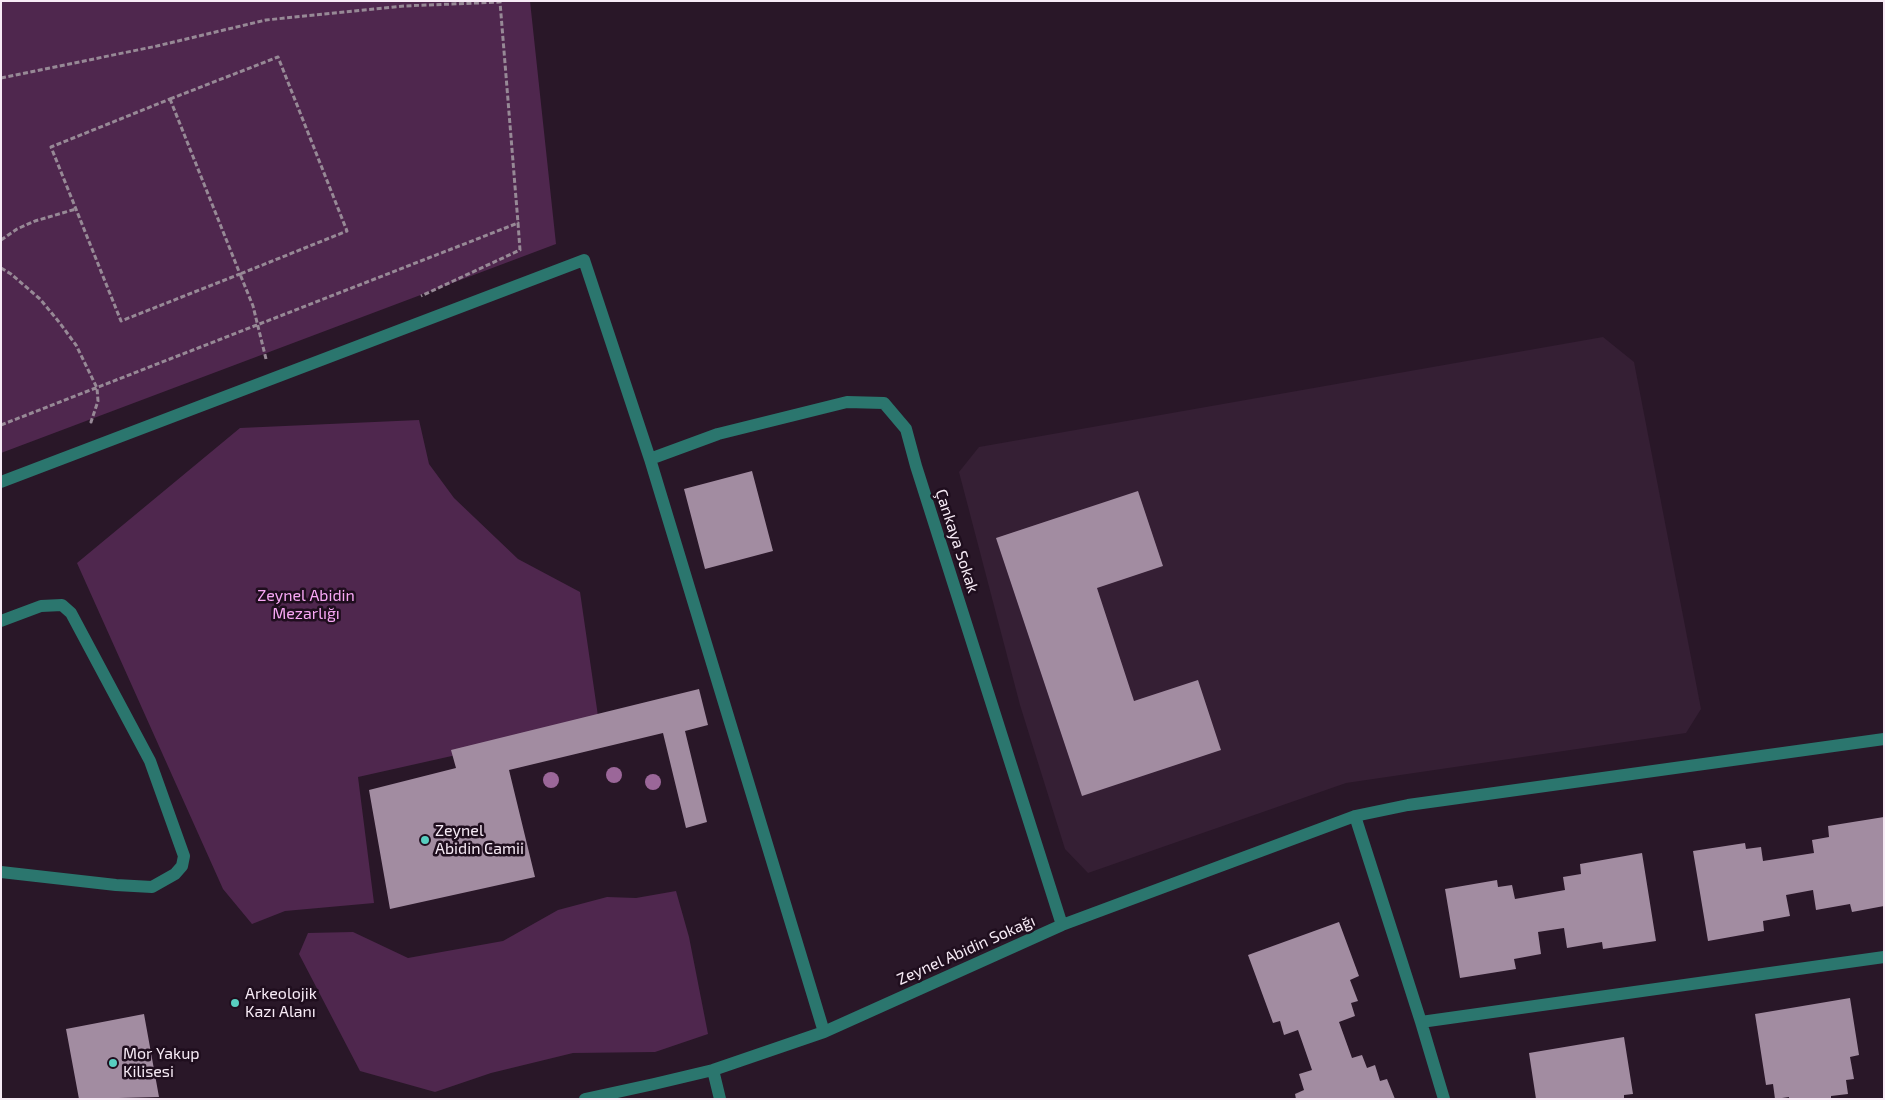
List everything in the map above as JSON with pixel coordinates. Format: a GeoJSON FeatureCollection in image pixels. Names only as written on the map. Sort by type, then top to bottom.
{"type":"FeatureCollection","features":[{"type":"Feature","properties":{"kind":"street"},"geometry":{"type":"LineString","coordinates":[[1,482],[584,260],[650,459],[824,1032]]}},
{"type":"Feature","properties":{"kind":"street","name":"Çankaya Sokak"},"geometry":{"type":"LineString","coordinates":[[650,459],[718,434],[847,402],[884,403],[906,428],[916,466],[1062,925]]}},
{"type":"Feature","properties":{"kind":"street"},"geometry":{"type":"LineString","coordinates":[[1,621],[41,606],[62,605],[71,613],[150,761],[184,856],[182,866],[175,874],[152,887],[116,885],[1,872]]}},
{"type":"Feature","properties":{"kind":"street","name":"Zeynel Abidin Sokağı"},"geometry":{"type":"LineString","coordinates":[[585,1099],[713,1070],[824,1032],[1062,925],[1355,816],[1408,805],[1884,739]]}},
{"type":"Feature","properties":{"kind":"street"},"geometry":{"type":"LineString","coordinates":[[1355,816],[1444,1099]]}},
{"type":"Feature","properties":{"kind":"street"},"geometry":{"type":"LineString","coordinates":[[1421,1022],[1884,957]]}},
{"type":"Feature","properties":{"kind":"street"},"geometry":{"type":"LineString","coordinates":[[713,1070],[720,1099]]}},
{"type":"Feature","properties":{"kind":"path"},"geometry":{"type":"LineString","coordinates":[[1,78],[157,46],[266,20],[394,7],[500,2],[520,250],[415,300]]}},
{"type":"Feature","properties":{"kind":"path"},"geometry":{"type":"LineString","coordinates":[[278,57],[347,231],[121,321],[51,147],[170,99],[278,57]]}},
{"type":"Feature","properties":{"kind":"path"},"geometry":{"type":"LineString","coordinates":[[170,99],[253,306],[267,360],[258,364]]}},
{"type":"Feature","properties":{"kind":"path"},"geometry":{"type":"LineString","coordinates":[[1,240],[17,229],[35,221],[76,209]]}},
{"type":"Feature","properties":{"kind":"path"},"geometry":{"type":"LineString","coordinates":[[1,425],[518,223]]}},
{"type":"Feature","properties":{"kind":"path"},"geometry":{"type":"LineString","coordinates":[[1,268],[27,288],[59,322],[76,345],[96,388],[98,400],[91,422],[100,419]]}},
{"type":"Feature","properties":{"kind":"shaded area"},"geometry":{"type":"Polygon","coordinates":[[[1603,337],[1634,362],[1701,709],[1686,733],[1346,783],[1088,873],[1065,849],[1020,705],[959,472],[979,447],[1603,337]]]}},
{"type":"Feature","properties":{"kind":"green space"},"geometry":{"type":"Polygon","coordinates":[[[1,1],[530,1],[556,244],[1,453],[1,1]]]}},
{"type":"Feature","properties":{"kind":"green space","name":"Zeynel Abidin Mezarlığı"},"geometry":{"type":"Polygon","coordinates":[[[419,420],[429,464],[454,498],[518,559],[580,592],[599,723],[358,777],[374,903],[285,911],[252,924],[223,889],[77,563],[240,428],[419,420]]]}},
{"type":"Feature","properties":{"kind":"green space"},"geometry":{"type":"Polygon","coordinates":[[[676,891],[689,937],[708,1034],[655,1052],[573,1053],[491,1073],[435,1092],[360,1071],[299,954],[308,933],[353,932],[408,958],[503,941],[558,910],[607,897],[636,898],[676,891]]]}},
{"type":"Feature","properties":{"kind":"building"},"geometry":{"type":"Polygon","coordinates":[[[752,471],[773,551],[705,569],[684,489],[752,471]]]}},
{"type":"Feature","properties":{"kind":"building"},"geometry":{"type":"Polygon","coordinates":[[[1138,491],[1163,566],[1097,588],[1134,701],[1198,680],[1221,750],[1082,796],[996,538],[1138,491]]]}},
{"type":"Feature","properties":{"kind":"building"},"geometry":{"type":"Polygon","coordinates":[[[699,689],[708,725],[685,731],[707,822],[686,828],[663,733],[509,770],[535,877],[390,909],[369,790],[456,768],[451,750],[699,689]]]}},
{"type":"Feature","properties":{"kind":"building"},"geometry":{"type":"Polygon","coordinates":[[[1884,817],[1884,906],[1852,912],[1850,904],[1816,910],[1813,890],[1786,895],[1790,916],[1763,921],[1764,931],[1708,941],[1693,851],[1745,843],[1746,849],[1761,847],[1763,861],[1814,853],[1812,840],[1829,837],[1828,826],[1884,817]]]}},
{"type":"Feature","properties":{"kind":"building"},"geometry":{"type":"Polygon","coordinates":[[[1642,853],[1656,941],[1603,949],[1602,942],[1567,948],[1564,928],[1538,932],[1541,954],[1514,959],[1516,969],[1460,978],[1445,889],[1497,880],[1498,887],[1512,885],[1515,899],[1565,890],[1563,877],[1581,874],[1580,864],[1642,853]]]}},
{"type":"Feature","properties":{"kind":"building"},"geometry":{"type":"Polygon","coordinates":[[[1339,922],[1359,976],[1350,980],[1358,1001],[1351,1003],[1355,1016],[1339,1022],[1352,1058],[1362,1055],[1367,1068],[1375,1065],[1380,1081],[1387,1079],[1395,1099],[1296,1099],[1295,1094],[1304,1090],[1299,1074],[1312,1070],[1298,1030],[1284,1035],[1280,1021],[1273,1023],[1248,955],[1339,922]]]}},
{"type":"Feature","properties":{"kind":"building"},"geometry":{"type":"Polygon","coordinates":[[[1850,998],[1859,1055],[1850,1057],[1854,1079],[1846,1080],[1848,1094],[1831,1096],[1831,1099],[1789,1099],[1789,1097],[1775,1099],[1773,1084],[1766,1085],[1755,1014],[1850,998]]]}},
{"type":"Feature","properties":{"kind":"building","name":"Mor Yakup Kilisesi"},"geometry":{"type":"Polygon","coordinates":[[[144,1014],[159,1097],[79,1099],[66,1029],[144,1014]]]}},
{"type":"Feature","properties":{"kind":"building"},"geometry":{"type":"Polygon","coordinates":[[[1624,1037],[1633,1094],[1624,1095],[1624,1099],[1536,1099],[1529,1053],[1624,1037]]]}},
{"type":"Feature","properties":{"kind":"place","name":"Zeynel Abidin Camii"},"geometry":{"type":"Point","coordinates":[425,840]}},
{"type":"Feature","properties":{"kind":"place","name":"Arkeolojik Kazı Alanı"},"geometry":{"type":"Point","coordinates":[235,1003]}},
{"type":"Feature","properties":{"kind":"place","name":"Mor Yakup Kilisesi"},"geometry":{"type":"Point","coordinates":[113,1063]}}]}
